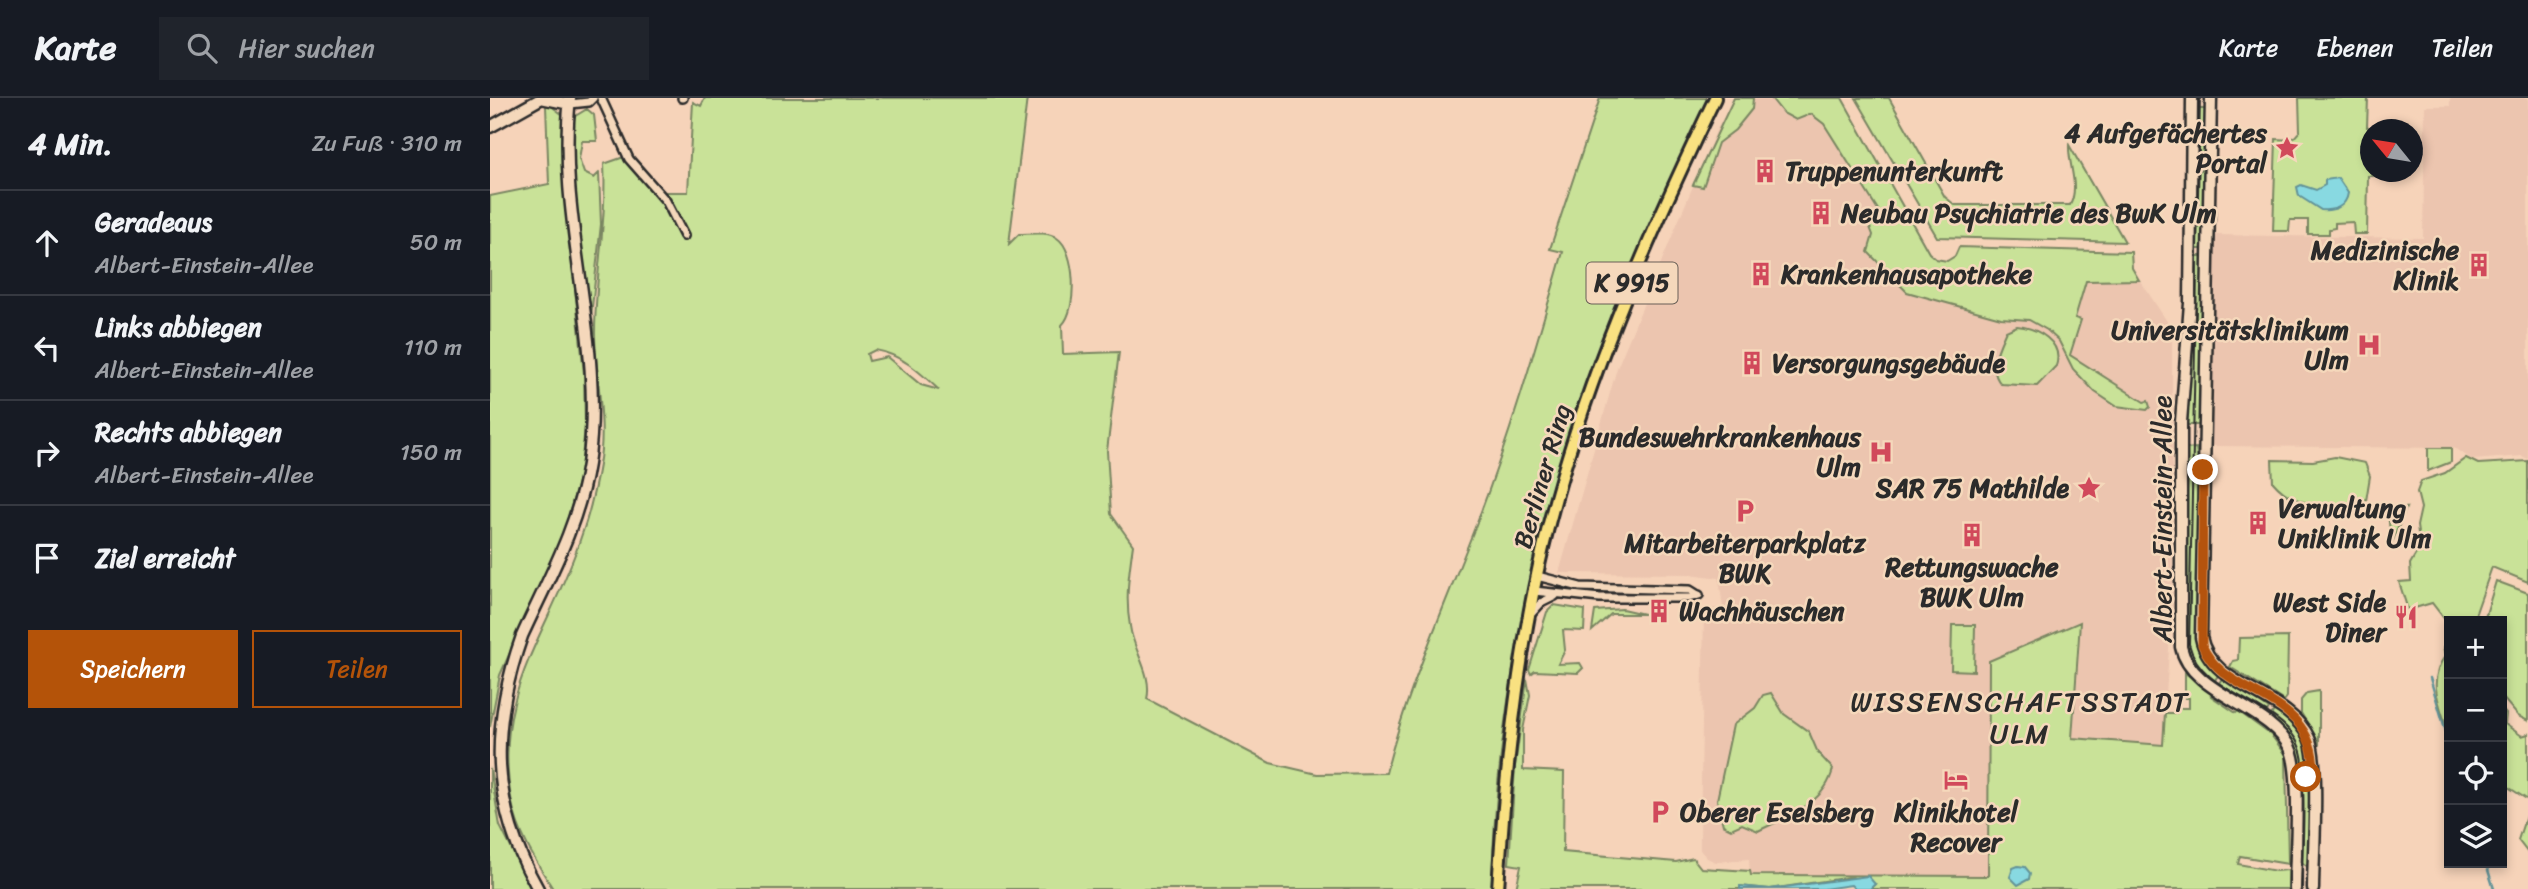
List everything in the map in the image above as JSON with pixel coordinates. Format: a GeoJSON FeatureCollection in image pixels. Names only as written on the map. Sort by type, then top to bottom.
{"type":"FeatureCollection","features":[{"type":"Feature","properties":{"kind":"main road","name":"Berliner Ring"},"geometry":{"type":"LineString","coordinates":[[1498,889],[1509,754],[1529,617],[1537,576],[1565,473],[1599,367],[1640,264],[1715,98]]}},
{"type":"Feature","properties":{"kind":"street"},"geometry":{"type":"LineString","coordinates":[[490,127],[542,98],[589,102],[593,98]]}},
{"type":"Feature","properties":{"kind":"street"},"geometry":{"type":"LineString","coordinates":[[601,98],[629,159],[666,201],[684,236]]}},
{"type":"Feature","properties":{"kind":"street","name":"Albert-Einstein-Allee"},"geometry":{"type":"LineString","coordinates":[[2192,98],[2190,303],[2181,412],[2182,650],[2196,673],[2281,736],[2292,751],[2295,772],[2295,889]]}},
{"type":"Feature","properties":{"kind":"street","name":"Albert-Einstein-Allee"},"geometry":{"type":"LineString","coordinates":[[2211,98],[2206,206],[2201,637],[2206,652],[2215,664],[2303,728],[2313,748],[2313,889]]}},
{"type":"Feature","properties":{"kind":"street"},"geometry":{"type":"LineString","coordinates":[[538,889],[506,824],[498,797],[493,740],[506,676],[574,523],[588,460],[590,383],[570,199],[570,101]]}},
{"type":"Feature","properties":{"kind":"street"},"geometry":{"type":"LineString","coordinates":[[1534,591],[1556,595],[1689,598],[1699,595],[1689,590],[1580,587],[1537,576]]}},
{"type":"Feature","properties":{"kind":"street"},"geometry":{"type":"LineString","coordinates":[[1529,617],[1541,603],[1556,595]]}},
{"type":"Feature","properties":{"kind":"street"},"geometry":{"type":"LineString","coordinates":[[2295,772],[2304,777],[2314,773]]}},
{"type":"Feature","properties":{"kind":"shaded area","name":"Bundeswehrkrankenhaus Ulm"},"geometry":{"type":"Polygon","coordinates":[[[1734,98],[1808,98],[1923,278],[2132,268],[2172,329],[2172,599],[2163,745],[2072,738],[2079,622],[1990,661],[1988,876],[1750,875],[1749,859],[1716,862],[1707,858],[1700,850],[1704,609],[1723,608],[1719,578],[1691,574],[1559,573],[1617,368],[1716,131],[1734,98]]]}},
{"type":"Feature","properties":{"kind":"shaded area","name":"Universitätsklinikum Ulm"},"geometry":{"type":"Polygon","coordinates":[[[2450,98],[2528,98],[2528,459],[2522,456],[2473,460],[2454,448],[2209,446],[2213,235],[2423,238],[2425,106],[2450,106],[2450,98]]]}},
{"type":"Feature","properties":{"kind":"green space"},"geometry":{"type":"Polygon","coordinates":[[[705,98],[1027,98],[1009,244],[1019,234],[1049,234],[1057,238],[1068,255],[1073,280],[1071,307],[1062,325],[1063,354],[1119,352],[1107,451],[1111,514],[1133,545],[1128,606],[1132,635],[1147,681],[1147,699],[1270,763],[1317,774],[1386,773],[1416,677],[1477,522],[1512,422],[1563,252],[1550,249],[1600,98],[1709,98],[1624,287],[1588,384],[1557,482],[1531,582],[1511,683],[1498,785],[1492,889],[553,889],[529,848],[515,815],[507,764],[509,729],[516,696],[527,665],[584,529],[599,465],[602,432],[595,333],[604,207],[604,164],[624,157],[652,192],[688,192],[693,102],[701,106],[705,98]],[[875,350],[867,354],[869,361],[887,357],[921,385],[939,390],[910,365],[875,350]]]}},
{"type":"Feature","properties":{"kind":"green space"},"geometry":{"type":"Polygon","coordinates":[[[1734,98],[1753,98],[1752,109],[1735,130],[1718,143],[1703,187],[1693,185],[1734,98]]]}},
{"type":"Feature","properties":{"kind":"green space"},"geometry":{"type":"Polygon","coordinates":[[[1771,98],[1842,98],[1929,253],[1936,259],[1947,261],[1955,256],[1959,247],[2131,252],[2132,268],[2139,280],[2086,281],[2075,318],[2081,320],[2070,355],[2144,402],[2148,401],[2150,407],[2147,410],[2116,406],[2095,392],[2073,369],[2059,341],[2047,330],[2029,320],[2001,318],[1907,292],[1868,252],[1873,235],[1868,222],[1880,213],[1824,124],[1811,114],[1796,120],[1783,113],[1771,98]]]}},
{"type":"Feature","properties":{"kind":"green space"},"geometry":{"type":"Polygon","coordinates":[[[1856,98],[1889,98],[1945,197],[1955,205],[2070,205],[2074,183],[2069,145],[2125,242],[1937,237],[1856,98]]]}},
{"type":"Feature","properties":{"kind":"green space"},"geometry":{"type":"Polygon","coordinates":[[[2299,98],[2368,98],[2367,119],[2360,119],[2360,182],[2368,182],[2367,234],[2354,234],[2353,222],[2335,223],[2335,228],[2329,229],[2329,234],[2308,234],[2308,220],[2290,220],[2289,231],[2273,231],[2276,139],[2292,140],[2300,131],[2299,98]]]}},
{"type":"Feature","properties":{"kind":"green space"},"geometry":{"type":"Polygon","coordinates":[[[550,105],[563,115],[562,166],[584,374],[585,425],[581,471],[565,529],[500,675],[490,727],[490,196],[549,184],[546,106],[550,105]]]}},
{"type":"Feature","properties":{"kind":"green space"},"geometry":{"type":"Polygon","coordinates":[[[587,109],[594,115],[597,141],[582,141],[579,159],[584,173],[594,178],[599,173],[601,224],[590,326],[577,222],[572,144],[572,118],[587,109]]]}},
{"type":"Feature","properties":{"kind":"green space"},"geometry":{"type":"Polygon","coordinates":[[[2198,109],[2205,109],[2204,166],[2197,166],[2198,109]]]}},
{"type":"Feature","properties":{"kind":"green space"},"geometry":{"type":"Polygon","coordinates":[[[2193,170],[2207,170],[2204,249],[2193,249],[2193,170]]]}},
{"type":"Feature","properties":{"kind":"green space"},"geometry":{"type":"Polygon","coordinates":[[[2193,256],[2204,256],[2201,425],[2187,425],[2193,256]]]}},
{"type":"Feature","properties":{"kind":"green space"},"geometry":{"type":"Polygon","coordinates":[[[2017,326],[2040,333],[2056,350],[2056,366],[2037,386],[2001,384],[1995,372],[1996,358],[2006,331],[2017,326]]]}},
{"type":"Feature","properties":{"kind":"green space"},"geometry":{"type":"Polygon","coordinates":[[[2196,448],[2200,477],[2198,635],[2221,671],[2213,683],[2200,674],[2184,650],[2186,449],[2196,448]]]}},
{"type":"Feature","properties":{"kind":"green space"},"geometry":{"type":"Polygon","coordinates":[[[2428,448],[2451,448],[2451,462],[2428,471],[2428,448]]]}},
{"type":"Feature","properties":{"kind":"green space"},"geometry":{"type":"Polygon","coordinates":[[[2335,457],[2365,463],[2370,476],[2365,507],[2315,505],[2292,498],[2273,482],[2272,460],[2313,461],[2335,457]]]}},
{"type":"Feature","properties":{"kind":"green space"},"geometry":{"type":"Polygon","coordinates":[[[2466,458],[2478,464],[2528,461],[2528,582],[2492,567],[2475,616],[2444,616],[2444,619],[2432,603],[2408,610],[2399,582],[2411,581],[2410,564],[2420,547],[2417,526],[2421,508],[2417,492],[2421,481],[2445,473],[2466,458]]]}},
{"type":"Feature","properties":{"kind":"green space"},"geometry":{"type":"Polygon","coordinates":[[[2406,508],[2393,540],[2391,543],[2388,512],[2406,508]]]}},
{"type":"Feature","properties":{"kind":"green space"},"geometry":{"type":"Polygon","coordinates":[[[2496,581],[2528,593],[2528,721],[2518,716],[2507,703],[2507,616],[2486,616],[2496,581]]]}},
{"type":"Feature","properties":{"kind":"green space"},"geometry":{"type":"Polygon","coordinates":[[[1554,605],[1585,610],[1584,631],[1563,630],[1565,650],[1558,664],[1580,663],[1583,668],[1578,673],[1535,671],[1531,674],[1529,670],[1547,612],[1554,605]]]}},
{"type":"Feature","properties":{"kind":"green space"},"geometry":{"type":"Polygon","coordinates":[[[1622,609],[1644,614],[1611,614],[1592,631],[1595,611],[1622,609]]]}},
{"type":"Feature","properties":{"kind":"green space"},"geometry":{"type":"Polygon","coordinates":[[[2080,622],[2072,738],[2163,745],[2165,713],[2176,713],[2176,708],[2189,708],[2189,698],[2185,698],[2185,673],[2212,693],[2211,696],[2236,713],[2238,711],[2271,735],[2286,755],[2288,864],[2240,856],[2238,864],[2276,871],[2288,870],[2288,889],[1870,889],[1875,884],[1851,877],[1770,889],[1740,886],[1740,889],[1516,889],[1521,866],[1509,864],[1515,766],[1527,679],[1530,695],[1523,730],[1523,770],[1564,772],[1563,852],[1676,862],[1693,858],[1701,868],[1750,871],[1751,875],[1988,876],[1989,661],[2080,622]]]}},
{"type":"Feature","properties":{"kind":"green space"},"geometry":{"type":"Polygon","coordinates":[[[1952,625],[1975,625],[1974,671],[1951,670],[1952,625]]]}},
{"type":"Feature","properties":{"kind":"green space"},"geometry":{"type":"Polygon","coordinates":[[[2288,637],[2287,697],[2284,701],[2230,667],[2233,661],[2238,660],[2239,638],[2288,637]]]}},
{"type":"Feature","properties":{"kind":"green space"},"geometry":{"type":"Polygon","coordinates":[[[2444,658],[2444,720],[2436,685],[2439,666],[2444,658]]]}},
{"type":"Feature","properties":{"kind":"green space"},"geometry":{"type":"Polygon","coordinates":[[[2223,677],[2269,709],[2265,715],[2219,683],[2223,677]]]}},
{"type":"Feature","properties":{"kind":"green space"},"geometry":{"type":"Polygon","coordinates":[[[2319,691],[2319,743],[2301,713],[2301,700],[2307,693],[2319,691]]]}},
{"type":"Feature","properties":{"kind":"green space"},"geometry":{"type":"Polygon","coordinates":[[[1771,693],[1784,714],[1809,732],[1818,753],[1833,769],[1829,781],[1814,800],[1793,814],[1758,831],[1742,824],[1731,829],[1723,825],[1717,800],[1733,725],[1755,708],[1763,695],[1771,693]]]}},
{"type":"Feature","properties":{"kind":"green space"},"geometry":{"type":"Polygon","coordinates":[[[2275,709],[2292,722],[2302,735],[2310,771],[2301,771],[2294,743],[2268,720],[2275,709]]]}},
{"type":"Feature","properties":{"kind":"green space"},"geometry":{"type":"Polygon","coordinates":[[[2507,725],[2522,736],[2528,734],[2528,800],[2507,786],[2507,725]]]}},
{"type":"Feature","properties":{"kind":"green space"},"geometry":{"type":"Polygon","coordinates":[[[490,768],[500,826],[532,889],[490,889],[490,768]]]}},
{"type":"Feature","properties":{"kind":"green space"},"geometry":{"type":"Polygon","coordinates":[[[2300,781],[2311,784],[2312,861],[2308,861],[2308,867],[2300,861],[2300,781]]]}},
{"type":"Feature","properties":{"kind":"green space"},"geometry":{"type":"Polygon","coordinates":[[[2528,810],[2528,853],[2518,840],[2528,810]]]}},
{"type":"Feature","properties":{"kind":"water"},"geometry":{"type":"Polygon","coordinates":[[[2338,178],[2348,193],[2345,202],[2339,207],[2321,210],[2299,196],[2297,187],[2301,185],[2316,190],[2325,185],[2325,180],[2338,178]]]}},
{"type":"Feature","properties":{"kind":"water"},"geometry":{"type":"Polygon","coordinates":[[[2025,867],[2030,873],[2029,879],[2018,885],[2010,877],[2013,868],[2025,867]]]}},
{"type":"Feature","properties":{"kind":"water"},"geometry":{"type":"Polygon","coordinates":[[[1868,876],[1875,884],[1870,889],[1855,889],[1851,885],[1824,889],[1770,889],[1868,876]]]}},
{"type":"Feature","properties":{"kind":"water"},"geometry":{"type":"Polygon","coordinates":[[[1740,886],[1770,889],[1740,889],[1740,886]]]}},
{"type":"Feature","properties":{"kind":"waterway"},"geometry":{"type":"LineString","coordinates":[[2430,678],[2444,725]]}},
{"type":"Feature","properties":{"kind":"waterway"},"geometry":{"type":"LineString","coordinates":[[2488,870],[2494,889]]}},
{"type":"Feature","properties":{"kind":"tram line"},"geometry":{"type":"LineString","coordinates":[[2200,98],[2189,644],[2197,663],[2212,678],[2269,713],[2285,726],[2297,742],[2303,763],[2302,889]]}},
{"type":"Feature","properties":{"kind":"place","name":"4 Aufgefächertes Portal"},"geometry":{"type":"Point","coordinates":[2287,148]}},
{"type":"Feature","properties":{"kind":"place","name":"Truppenunterkunft"},"geometry":{"type":"Point","coordinates":[1765,171]}},
{"type":"Feature","properties":{"kind":"place","name":"Neubau Psychiatrie des BwK Ulm"},"geometry":{"type":"Point","coordinates":[1821,213]}},
{"type":"Feature","properties":{"kind":"place","name":"Medizinische Klinik"},"geometry":{"type":"Point","coordinates":[2479,265]}},
{"type":"Feature","properties":{"kind":"place","name":"Krankenhausapotheke"},"geometry":{"type":"Point","coordinates":[1761,274]}},
{"type":"Feature","properties":{"kind":"place","name":"Universitätsklinikum Ulm"},"geometry":{"type":"Point","coordinates":[2369,345]}},
{"type":"Feature","properties":{"kind":"place","name":"Versorgungsgebäude"},"geometry":{"type":"Point","coordinates":[1752,363]}},
{"type":"Feature","properties":{"kind":"place","name":"Bundeswehrkrankenhaus Ulm"},"geometry":{"type":"Point","coordinates":[1881,452]}},
{"type":"Feature","properties":{"kind":"place","name":"SAR 75 Mathilde"},"geometry":{"type":"Point","coordinates":[2089,488]}},
{"type":"Feature","properties":{"kind":"place","name":"Mitarbeiterparkplatz BWK"},"geometry":{"type":"Point","coordinates":[1745,511]}},
{"type":"Feature","properties":{"kind":"place","name":"Verwaltung Uniklinik Ulm"},"geometry":{"type":"Point","coordinates":[2258,523]}},
{"type":"Feature","properties":{"kind":"place","name":"Rettungswache BWK Ulm"},"geometry":{"type":"Point","coordinates":[1972,535]}},
{"type":"Feature","properties":{"kind":"place","name":"Wachhäuschen"},"geometry":{"type":"Point","coordinates":[1659,611]}},
{"type":"Feature","properties":{"kind":"place","name":"West Side Diner"},"geometry":{"type":"Point","coordinates":[2406,617]}},
{"type":"Feature","properties":{"kind":"place","name":"Klinikhotel Recover"},"geometry":{"type":"Point","coordinates":[1956,780]}},
{"type":"Feature","properties":{"kind":"place","name":"Oberer Eselsberg"},"geometry":{"type":"Point","coordinates":[1660,812]}},
{"type":"Feature","properties":{"kind":"district","name":"WISSENSCHAFTSSTADT ULM"},"geometry":{"type":"Point","coordinates":[2020,717]}},
{"type":"Feature","properties":{"kind":"route"},"geometry":{"type":"LineString","coordinates":[[2203,470],[2202,645],[2215,664],[2293,718],[2303,728],[2313,748],[2314,773],[2306,777]]}}]}
